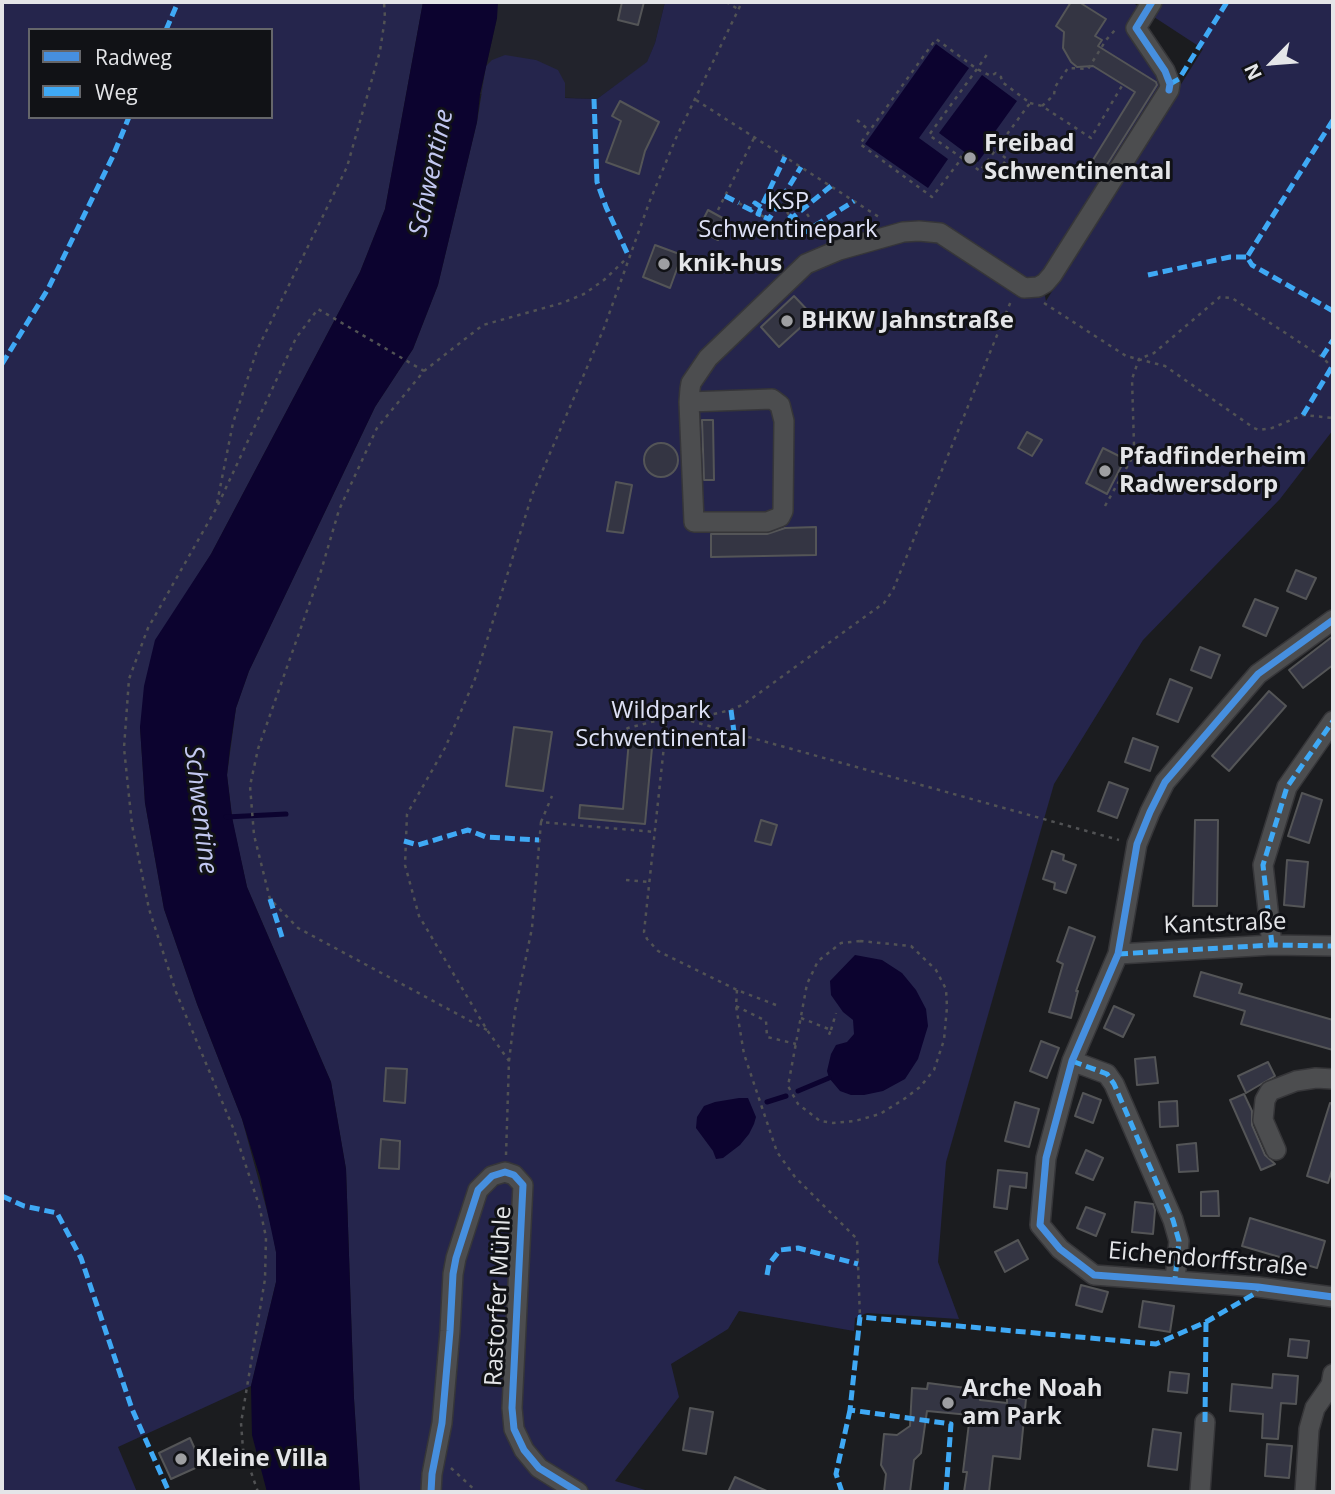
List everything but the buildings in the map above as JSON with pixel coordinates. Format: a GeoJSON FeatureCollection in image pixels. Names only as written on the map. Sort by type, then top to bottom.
{"type":"FeatureCollection","features":[{"type":"Feature","properties":{"kind":"street"},"geometry":{"type":"LineString","coordinates":[[690,393],[772,399],[780,405],[783,434],[783,512],[780,517],[767,522],[694,522],[690,393],[708,358],[806,264],[839,250],[902,232],[940,233],[1025,286],[1045,283],[1169,90],[1170,84],[1165,71],[1136,27],[1152,2]]}},
{"type":"Feature","properties":{"kind":"street","name":"Eichendorffstraße"},"geometry":{"type":"LineString","coordinates":[[1333,620],[1258,674],[1165,782],[1137,844],[1118,954],[1072,1061],[1046,1158],[1040,1225],[1060,1249],[1094,1275],[1175,1279],[1333,1297]]}},
{"type":"Feature","properties":{"kind":"street"},"geometry":{"type":"LineString","coordinates":[[1272,944],[1263,865],[1287,787],[1333,721]]}},
{"type":"Feature","properties":{"kind":"street","name":"Kantstraße"},"geometry":{"type":"LineString","coordinates":[[1118,954],[1272,944],[1333,946]]}},
{"type":"Feature","properties":{"kind":"street"},"geometry":{"type":"LineString","coordinates":[[1072,1061],[1107,1074],[1114,1084],[1174,1220],[1179,1241],[1175,1279]]}},
{"type":"Feature","properties":{"kind":"street"},"geometry":{"type":"LineString","coordinates":[[1276,1150],[1263,1120],[1265,1100],[1270,1091],[1296,1080],[1333,1079]]}},
{"type":"Feature","properties":{"kind":"street","name":"Rastorfer Mühle"},"geometry":{"type":"LineString","coordinates":[[431,1492],[442,1423],[456,1258],[478,1190],[492,1176],[505,1172],[514,1175],[523,1185],[512,1408],[514,1429],[524,1450],[539,1468],[578,1492]]}},
{"type":"Feature","properties":{"kind":"street"},"geometry":{"type":"LineString","coordinates":[[1304,1492],[1309,1429],[1315,1408],[1331,1385],[1333,1374]]}},
{"type":"Feature","properties":{"kind":"street"},"geometry":{"type":"LineString","coordinates":[[1200,1492],[1205,1422]]}},
{"type":"Feature","properties":{"kind":"path"},"geometry":{"type":"LineString","coordinates":[[217,507],[233,423],[257,350],[347,167],[380,51],[385,18],[384,2]]}},
{"type":"Feature","properties":{"kind":"path"},"geometry":{"type":"LineString","coordinates":[[726,2],[738,9]]}},
{"type":"Feature","properties":{"kind":"path"},"geometry":{"type":"LineString","coordinates":[[509,1061],[419,916],[405,865],[407,814],[445,748],[475,679],[532,495],[604,328],[649,203],[742,2]]}},
{"type":"Feature","properties":{"kind":"path"},"geometry":{"type":"LineString","coordinates":[[1041,106],[1054,95],[1055,87],[1068,68],[1088,69],[1115,30]]}},
{"type":"Feature","properties":{"kind":"path"},"geometry":{"type":"LineString","coordinates":[[962,158],[932,197],[860,144],[936,39],[977,69],[991,76],[996,73],[1002,82],[1030,103],[1041,106],[1091,138],[1123,85]]}},
{"type":"Feature","properties":{"kind":"path"},"geometry":{"type":"LineString","coordinates":[[988,53],[929,135],[980,171],[1030,103]]}},
{"type":"Feature","properties":{"kind":"path"},"geometry":{"type":"LineString","coordinates":[[695,99],[902,232]]}},
{"type":"Feature","properties":{"kind":"path"},"geometry":{"type":"LineString","coordinates":[[857,120],[870,131]]}},
{"type":"Feature","properties":{"kind":"path"},"geometry":{"type":"LineString","coordinates":[[718,210],[755,137]]}},
{"type":"Feature","properties":{"kind":"path"},"geometry":{"type":"LineString","coordinates":[[995,150],[1007,159],[999,170],[1011,180],[1020,170]]}},
{"type":"Feature","properties":{"kind":"path"},"geometry":{"type":"LineString","coordinates":[[807,214],[811,220]]}},
{"type":"Feature","properties":{"kind":"path"},"geometry":{"type":"LineString","coordinates":[[488,1030],[298,928],[270,899],[254,835],[250,786],[258,748],[321,571],[339,510],[377,428],[424,371],[482,325],[562,303],[584,294],[629,257]]}},
{"type":"Feature","properties":{"kind":"path"},"geometry":{"type":"LineString","coordinates":[[688,720],[731,710],[744,704],[884,603],[893,590],[1025,286],[1033,296],[1126,356],[1165,366],[1259,430],[1272,428],[1303,415],[1333,418]]}},
{"type":"Feature","properties":{"kind":"path"},"geometry":{"type":"LineString","coordinates":[[1105,506],[1131,460],[1134,445],[1132,379],[1139,359],[1154,353],[1220,297],[1232,298],[1322,357],[1333,368]]}},
{"type":"Feature","properties":{"kind":"path"},"geometry":{"type":"LineString","coordinates":[[258,1492],[243,1449],[240,1423],[265,1279],[265,1237],[259,1205],[234,1130],[176,992],[149,909],[132,825],[124,748],[129,679],[148,628],[217,507],[296,338],[318,309],[424,371]]}},
{"type":"Feature","properties":{"kind":"path"},"geometry":{"type":"LineString","coordinates":[[667,718],[644,932],[651,946],[658,951],[737,990],[776,1005]]}},
{"type":"Feature","properties":{"kind":"path"},"geometry":{"type":"LineString","coordinates":[[619,733],[628,727],[667,718],[688,720],[1137,844]]}},
{"type":"Feature","properties":{"kind":"path"},"geometry":{"type":"LineString","coordinates":[[505,1172],[509,1061],[515,1011],[532,928],[541,822],[552,796]]}},
{"type":"Feature","properties":{"kind":"path"},"geometry":{"type":"LineString","coordinates":[[541,822],[654,832]]}},
{"type":"Feature","properties":{"kind":"path"},"geometry":{"type":"LineString","coordinates":[[626,880],[650,882]]}},
{"type":"Feature","properties":{"kind":"path"},"geometry":{"type":"LineString","coordinates":[[860,941],[911,946],[936,970],[946,989],[944,1040],[934,1070],[920,1087],[880,1114],[855,1121],[820,1121],[798,1104],[788,1086],[801,1018],[807,984],[818,961],[841,943],[860,941]]}},
{"type":"Feature","properties":{"kind":"path"},"geometry":{"type":"LineString","coordinates":[[737,990],[736,1006],[744,1054],[777,1153],[795,1177],[857,1239],[860,1317]]}},
{"type":"Feature","properties":{"kind":"path"},"geometry":{"type":"LineString","coordinates":[[736,1006],[766,1021],[767,1037],[796,1044]]}},
{"type":"Feature","properties":{"kind":"path"},"geometry":{"type":"LineString","coordinates":[[828,1037],[836,1013]]}},
{"type":"Feature","properties":{"kind":"path"},"geometry":{"type":"LineString","coordinates":[[801,1018],[831,1030]]}},
{"type":"Feature","properties":{"kind":"path"},"geometry":{"type":"LineString","coordinates":[[436,1454],[477,1492]]}},
{"type":"Feature","properties":{"kind":"shaded area"},"geometry":{"type":"Polygon","coordinates":[[[432,2],[665,2],[647,63],[597,99],[480,94],[497,18],[432,2]]]}},
{"type":"Feature","properties":{"kind":"green space"},"geometry":{"type":"Polygon","coordinates":[[[2,2],[423,2],[385,209],[360,272],[211,554],[194,581],[140,727],[145,803],[164,909],[197,1004],[242,1119],[272,1229],[276,1252],[276,1282],[251,1386],[118,1447],[137,1492],[2,1492],[2,2]]]}},
{"type":"Feature","properties":{"kind":"green space","name":"Wildpark Schwentinental"},"geometry":{"type":"Polygon","coordinates":[[[665,2],[1132,2],[1142,9],[1165,90],[1041,277],[1046,301],[1203,49],[1154,17],[1163,2],[1333,2],[1333,430],[1280,499],[1143,640],[1054,784],[946,1162],[938,1262],[959,1319],[867,1313],[855,1318],[854,1331],[739,1311],[728,1329],[671,1364],[679,1397],[615,1481],[652,1492],[360,1492],[346,1169],[331,1082],[247,887],[233,824],[227,775],[236,708],[249,671],[375,407],[413,349],[438,285],[477,122],[486,66],[492,60],[505,55],[536,60],[558,70],[565,83],[565,98],[597,99],[647,62],[655,43],[665,2]]]}},
{"type":"Feature","properties":{"kind":"water","name":"Schwentine"},"geometry":{"type":"Polygon","coordinates":[[[423,2],[498,2],[477,122],[438,285],[413,349],[375,407],[249,671],[236,708],[227,775],[232,817],[247,887],[331,1082],[346,1169],[360,1492],[267,1492],[252,1435],[251,1386],[276,1282],[276,1252],[260,1177],[242,1119],[197,1004],[164,909],[145,803],[140,727],[144,686],[155,640],[211,554],[360,272],[385,209],[423,2]]]}},
{"type":"Feature","properties":{"kind":"water"},"geometry":{"type":"Polygon","coordinates":[[[936,44],[969,68],[919,138],[948,159],[928,188],[865,144],[936,44]]]}},
{"type":"Feature","properties":{"kind":"water"},"geometry":{"type":"Polygon","coordinates":[[[982,75],[1017,101],[989,140],[992,143],[978,162],[939,133],[982,75]]]}},
{"type":"Feature","properties":{"kind":"water"},"geometry":{"type":"Polygon","coordinates":[[[855,955],[882,960],[902,973],[916,990],[926,1009],[928,1026],[918,1059],[905,1079],[883,1091],[864,1095],[851,1095],[840,1091],[829,1078],[827,1071],[836,1045],[847,1042],[854,1034],[853,1020],[843,1012],[831,995],[830,981],[855,955]]]}},
{"type":"Feature","properties":{"kind":"water"},"geometry":{"type":"Polygon","coordinates":[[[748,1098],[756,1117],[754,1124],[740,1145],[723,1158],[716,1159],[696,1128],[697,1117],[704,1106],[748,1098]]]}},
{"type":"Feature","properties":{"kind":"waterway","name":"Schwentine"},"geometry":{"type":"LineString","coordinates":[[226,817],[286,814]]}},
{"type":"Feature","properties":{"kind":"waterway"},"geometry":{"type":"LineString","coordinates":[[798,1091],[829,1078]]}},
{"type":"Feature","properties":{"kind":"waterway"},"geometry":{"type":"LineString","coordinates":[[767,1102],[786,1096]]}},
{"type":"Feature","properties":{"kind":"marked path"},"geometry":{"type":"LineString","coordinates":[[167,28],[178,2]]}},
{"type":"Feature","properties":{"kind":"marked path"},"geometry":{"type":"LineString","coordinates":[[1170,84],[1179,79],[1227,2]]}},
{"type":"Feature","properties":{"kind":"marked path"},"geometry":{"type":"LineString","coordinates":[[594,99],[597,182],[629,257]]}},
{"type":"Feature","properties":{"kind":"marked path"},"geometry":{"type":"LineString","coordinates":[[2,364],[48,289],[128,119]]}},
{"type":"Feature","properties":{"kind":"marked path"},"geometry":{"type":"LineString","coordinates":[[1333,120],[1247,257],[1252,265],[1333,311]]}},
{"type":"Feature","properties":{"kind":"marked path"},"geometry":{"type":"LineString","coordinates":[[761,215],[758,214],[785,157]]}},
{"type":"Feature","properties":{"kind":"marked path"},"geometry":{"type":"LineString","coordinates":[[764,217],[769,219],[801,167]]}},
{"type":"Feature","properties":{"kind":"marked path"},"geometry":{"type":"LineString","coordinates":[[789,215],[792,218],[831,186]]}},
{"type":"Feature","properties":{"kind":"marked path"},"geometry":{"type":"LineString","coordinates":[[725,196],[739,203]]}},
{"type":"Feature","properties":{"kind":"marked path"},"geometry":{"type":"LineString","coordinates":[[802,234],[854,201]]}},
{"type":"Feature","properties":{"kind":"marked path"},"geometry":{"type":"LineString","coordinates":[[743,206],[751,210],[755,203],[761,207]]}},
{"type":"Feature","properties":{"kind":"marked path"},"geometry":{"type":"LineString","coordinates":[[1148,275],[1230,257],[1247,257]]}},
{"type":"Feature","properties":{"kind":"marked path"},"geometry":{"type":"LineString","coordinates":[[1322,357],[1333,340]]}},
{"type":"Feature","properties":{"kind":"marked path"},"geometry":{"type":"LineString","coordinates":[[1303,415],[1333,365]]}},
{"type":"Feature","properties":{"kind":"marked path"},"geometry":{"type":"LineString","coordinates":[[731,710],[734,732]]}},
{"type":"Feature","properties":{"kind":"marked path"},"geometry":{"type":"LineString","coordinates":[[1272,945],[1263,865],[1287,787],[1333,721]]}},
{"type":"Feature","properties":{"kind":"marked path"},"geometry":{"type":"LineString","coordinates":[[404,841],[418,845],[468,830],[486,837],[539,840]]}},
{"type":"Feature","properties":{"kind":"marked path"},"geometry":{"type":"LineString","coordinates":[[270,899],[282,937]]}},
{"type":"Feature","properties":{"kind":"marked path"},"geometry":{"type":"LineString","coordinates":[[1118,954],[1272,945],[1333,946]]}},
{"type":"Feature","properties":{"kind":"marked path"},"geometry":{"type":"LineString","coordinates":[[1072,1061],[1107,1074],[1114,1084],[1173,1220],[1179,1241],[1175,1279]]}},
{"type":"Feature","properties":{"kind":"marked path"},"geometry":{"type":"LineString","coordinates":[[2,1196],[24,1206],[57,1213],[81,1258],[132,1409],[169,1492]]}},
{"type":"Feature","properties":{"kind":"marked path"},"geometry":{"type":"LineString","coordinates":[[767,1275],[769,1264],[780,1250],[798,1248],[858,1264]]}},
{"type":"Feature","properties":{"kind":"marked path"},"geometry":{"type":"LineString","coordinates":[[946,1492],[951,1424],[850,1410],[860,1317],[1156,1344],[1206,1322],[1254,1294],[1256,1287]]}},
{"type":"Feature","properties":{"kind":"marked path"},"geometry":{"type":"LineString","coordinates":[[1205,1422],[1206,1322]]}},
{"type":"Feature","properties":{"kind":"marked path"},"geometry":{"type":"LineString","coordinates":[[842,1492],[836,1474],[850,1410]]}},
{"type":"Feature","properties":{"kind":"cycle path"},"geometry":{"type":"LineString","coordinates":[[1152,2],[1136,28],[1165,71],[1170,84],[1169,90]]}},
{"type":"Feature","properties":{"kind":"cycle path"},"geometry":{"type":"LineString","coordinates":[[1333,620],[1258,674],[1165,782],[1150,812],[1137,844],[1118,954],[1072,1061],[1046,1158],[1040,1225],[1060,1249],[1094,1275],[1258,1287],[1333,1297]]}},
{"type":"Feature","properties":{"kind":"cycle path"},"geometry":{"type":"LineString","coordinates":[[431,1492],[442,1423],[456,1258],[478,1190],[492,1176],[505,1172],[514,1175],[523,1185],[512,1408],[514,1429],[524,1450],[539,1468],[578,1492]]}},
{"type":"Feature","properties":{"kind":"place","name":"Freibad Schwentinental"},"geometry":{"type":"Point","coordinates":[970,158]}},
{"type":"Feature","properties":{"kind":"place","name":"knik-hus"},"geometry":{"type":"Point","coordinates":[664,264]}},
{"type":"Feature","properties":{"kind":"place","name":"BHKW Jahnstraße"},"geometry":{"type":"Point","coordinates":[787,321]}},
{"type":"Feature","properties":{"kind":"place","name":"Pfadfinderheim Radwersdorp"},"geometry":{"type":"Point","coordinates":[1105,471]}},
{"type":"Feature","properties":{"kind":"place","name":"Arche Noah am Park"},"geometry":{"type":"Point","coordinates":[948,1403]}},
{"type":"Feature","properties":{"kind":"place","name":"Kleine Villa"},"geometry":{"type":"Point","coordinates":[181,1459]}},
{"type":"Feature","properties":{"kind":"park label","name":"KSP Schwentinepark"},"geometry":{"type":"Point","coordinates":[788,216]}}]}
